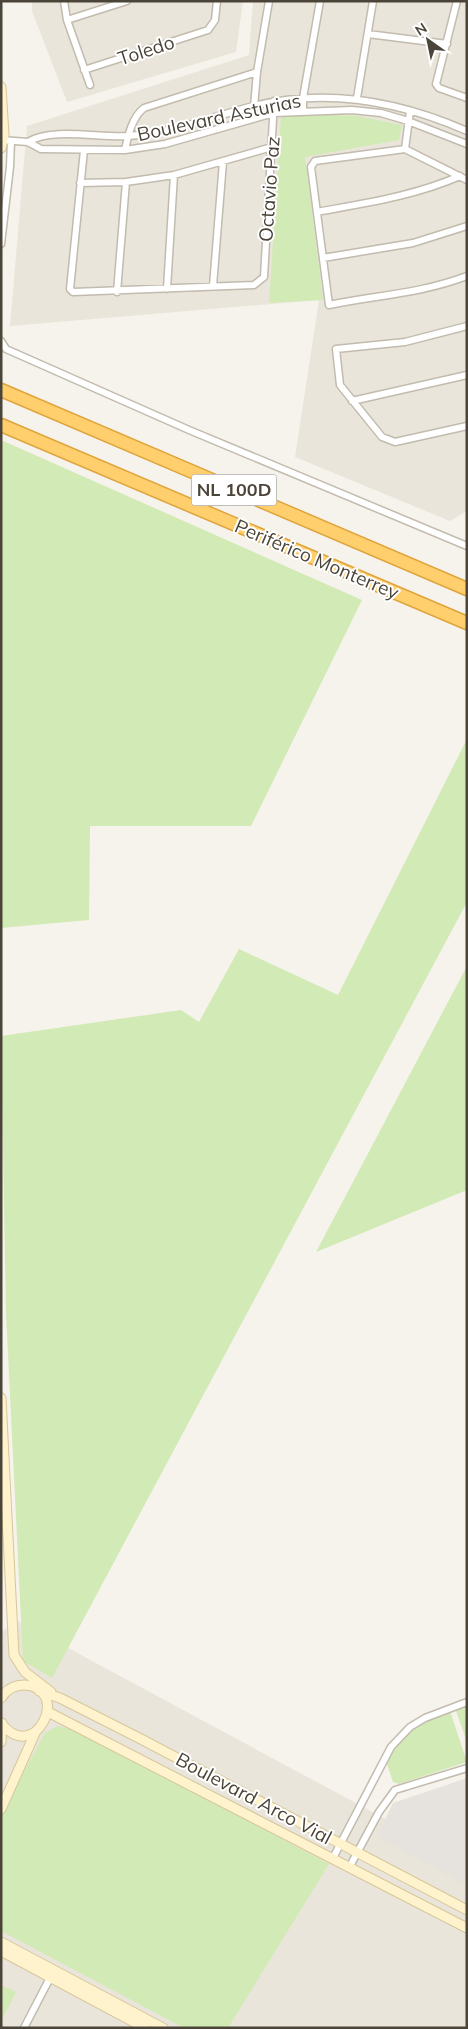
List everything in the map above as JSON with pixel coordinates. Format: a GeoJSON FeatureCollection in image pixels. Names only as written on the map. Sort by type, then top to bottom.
{"type":"FeatureCollection","features":[{"type":"Feature","properties":{"kind":"highway","name":"Periférico Monterrey"},"geometry":{"type":"LineString","coordinates":[[1,390],[467,589]]}},
{"type":"Feature","properties":{"kind":"highway","name":"Periférico Monterrey"},"geometry":{"type":"LineString","coordinates":[[1,425],[467,623]]}},
{"type":"Feature","properties":{"kind":"street"},"geometry":{"type":"LineString","coordinates":[[64,1],[67,20],[90,85]]}},
{"type":"Feature","properties":{"kind":"street"},"geometry":{"type":"LineString","coordinates":[[67,20],[127,1]]}},
{"type":"Feature","properties":{"kind":"street","name":"Toledo"},"geometry":{"type":"LineString","coordinates":[[84,70],[208,30],[215,20],[217,1]]}},
{"type":"Feature","properties":{"kind":"street"},"geometry":{"type":"LineString","coordinates":[[253,119],[257,72],[269,1]]}},
{"type":"Feature","properties":{"kind":"street"},"geometry":{"type":"LineString","coordinates":[[303,110],[303,98],[320,1]]}},
{"type":"Feature","properties":{"kind":"street"},"geometry":{"type":"LineString","coordinates":[[357,98],[373,1]]}},
{"type":"Feature","properties":{"kind":"street"},"geometry":{"type":"LineString","coordinates":[[457,1],[436,82],[439,88],[467,98]]}},
{"type":"Feature","properties":{"kind":"street"},"geometry":{"type":"LineString","coordinates":[[368,34],[447,44]]}},
{"type":"Feature","properties":{"kind":"street"},"geometry":{"type":"LineString","coordinates":[[126,150],[128,136],[138,114],[148,106],[257,72]]}},
{"type":"Feature","properties":{"kind":"street"},"geometry":{"type":"LineString","coordinates":[[1,87],[4,142],[10,167],[1,244]]}},
{"type":"Feature","properties":{"kind":"street","name":"Boulevard Asturias"},"geometry":{"type":"LineString","coordinates":[[4,142],[28,142],[43,135],[128,136],[175,129],[253,106],[303,98],[357,98],[410,111],[467,130]]}},
{"type":"Feature","properties":{"kind":"street","name":"Octavio Paz"},"geometry":{"type":"LineString","coordinates":[[213,286],[254,285],[264,277],[274,102]]}},
{"type":"Feature","properties":{"kind":"street","name":"Boulevard Asturias"},"geometry":{"type":"LineString","coordinates":[[28,142],[41,149],[126,150],[165,144],[274,113],[303,110],[352,110],[381,114],[408,121],[467,144]]}},
{"type":"Feature","properties":{"kind":"street"},"geometry":{"type":"LineString","coordinates":[[405,150],[410,111]]}},
{"type":"Feature","properties":{"kind":"street"},"geometry":{"type":"LineString","coordinates":[[80,183],[126,182],[174,175],[272,147]]}},
{"type":"Feature","properties":{"kind":"street"},"geometry":{"type":"LineString","coordinates":[[84,150],[70,289],[77,294],[213,286],[223,162]]}},
{"type":"Feature","properties":{"kind":"street"},"geometry":{"type":"LineString","coordinates":[[467,180],[405,150],[315,161],[311,167],[329,305],[394,296],[446,284],[467,276]]}},
{"type":"Feature","properties":{"kind":"street"},"geometry":{"type":"LineString","coordinates":[[167,289],[174,175]]}},
{"type":"Feature","properties":{"kind":"street"},"geometry":{"type":"LineString","coordinates":[[317,212],[384,200],[423,190],[460,176]]}},
{"type":"Feature","properties":{"kind":"street"},"geometry":{"type":"LineString","coordinates":[[117,292],[126,182]]}},
{"type":"Feature","properties":{"kind":"street"},"geometry":{"type":"LineString","coordinates":[[323,258],[413,243],[467,226]]}},
{"type":"Feature","properties":{"kind":"street"},"geometry":{"type":"LineString","coordinates":[[467,326],[405,342],[336,349],[340,385],[382,438],[396,442],[467,426]]}},
{"type":"Feature","properties":{"kind":"street"},"geometry":{"type":"LineString","coordinates":[[1,341],[6,349],[189,430],[467,546]]}},
{"type":"Feature","properties":{"kind":"street"},"geometry":{"type":"LineString","coordinates":[[352,401],[467,375]]}},
{"type":"Feature","properties":{"kind":"street"},"geometry":{"type":"LineString","coordinates":[[1,1398],[14,1655],[25,1672],[60,1698]]}},
{"type":"Feature","properties":{"kind":"street"},"geometry":{"type":"LineString","coordinates":[[1,1683],[3,1696]]}},
{"type":"Feature","properties":{"kind":"street","name":"Boulevard Arco Vial"},"geometry":{"type":"LineString","coordinates":[[3,1696],[17,1686],[25,1685],[60,1698],[358,1851],[467,1910]]}},
{"type":"Feature","properties":{"kind":"street"},"geometry":{"type":"LineString","coordinates":[[1,1808],[36,1731],[46,1719],[48,1712],[44,1697],[39,1691]]}},
{"type":"Feature","properties":{"kind":"street"},"geometry":{"type":"LineString","coordinates":[[333,1858],[383,1760],[401,1735],[425,1718],[467,1702]]}},
{"type":"Feature","properties":{"kind":"street","name":"Boulevard Arco Vial"},"geometry":{"type":"LineString","coordinates":[[48,1712],[467,1928]]}},
{"type":"Feature","properties":{"kind":"street"},"geometry":{"type":"LineString","coordinates":[[1,1723],[7,1729],[21,1735],[36,1731]]}},
{"type":"Feature","properties":{"kind":"street"},"geometry":{"type":"LineString","coordinates":[[1,1723],[1,1742]]}},
{"type":"Feature","properties":{"kind":"street"},"geometry":{"type":"LineString","coordinates":[[350,1866],[379,1812],[396,1790],[467,1768]]}},
{"type":"Feature","properties":{"kind":"street"},"geometry":{"type":"LineString","coordinates":[[1,1942],[145,2028]]}},
{"type":"Feature","properties":{"kind":"street"},"geometry":{"type":"LineString","coordinates":[[1,1952],[52,1973],[161,2027]]}},
{"type":"Feature","properties":{"kind":"street"},"geometry":{"type":"LineString","coordinates":[[24,2028],[52,1973]]}},
{"type":"Feature","properties":{"kind":"shaded area"},"geometry":{"type":"Polygon","coordinates":[[[32,1],[243,1],[236,52],[67,102],[32,11],[32,1]]]}},
{"type":"Feature","properties":{"kind":"shaded area"},"geometry":{"type":"Polygon","coordinates":[[[253,1],[467,1],[467,511],[450,521],[295,457],[319,300],[10,326],[27,126],[249,55],[253,1]]]}},
{"type":"Feature","properties":{"kind":"shaded area"},"geometry":{"type":"Polygon","coordinates":[[[18,1621],[467,1863],[467,2028],[1,2028],[1,1632],[18,1621]]]}},
{"type":"Feature","properties":{"kind":"shaded area"},"geometry":{"type":"Polygon","coordinates":[[[467,1778],[467,1886],[377,1836],[393,1803],[467,1778]]]}},
{"type":"Feature","properties":{"kind":"green space"},"geometry":{"type":"Polygon","coordinates":[[[314,114],[357,116],[402,125],[399,140],[305,157],[323,300],[269,303],[281,116],[314,114]]]}},
{"type":"Feature","properties":{"kind":"green space"},"geometry":{"type":"Polygon","coordinates":[[[1,440],[362,600],[251,826],[90,826],[89,920],[1,928],[1,440]]]}},
{"type":"Feature","properties":{"kind":"green space"},"geometry":{"type":"Polygon","coordinates":[[[467,739],[467,902],[52,1678],[23,1661],[6,1313],[1,1036],[181,1010],[199,1022],[239,949],[338,995],[467,739]]]}},
{"type":"Feature","properties":{"kind":"green space"},"geometry":{"type":"Polygon","coordinates":[[[467,966],[467,1190],[316,1252],[467,966]]]}},
{"type":"Feature","properties":{"kind":"green space"},"geometry":{"type":"Polygon","coordinates":[[[467,1704],[467,1742],[456,1711],[467,1704]]]}},
{"type":"Feature","properties":{"kind":"green space"},"geometry":{"type":"Polygon","coordinates":[[[450,1711],[467,1762],[399,1784],[393,1782],[387,1764],[398,1744],[420,1724],[450,1711]]]}},
{"type":"Feature","properties":{"kind":"green space"},"geometry":{"type":"Polygon","coordinates":[[[58,1726],[75,1730],[329,1864],[228,2028],[184,2028],[1,1931],[1,1818],[3,1809],[45,1733],[58,1726]]]}},
{"type":"Feature","properties":{"kind":"green space"},"geometry":{"type":"Polygon","coordinates":[[[1,1985],[16,1992],[1,2022],[1,1985]]]}}]}
